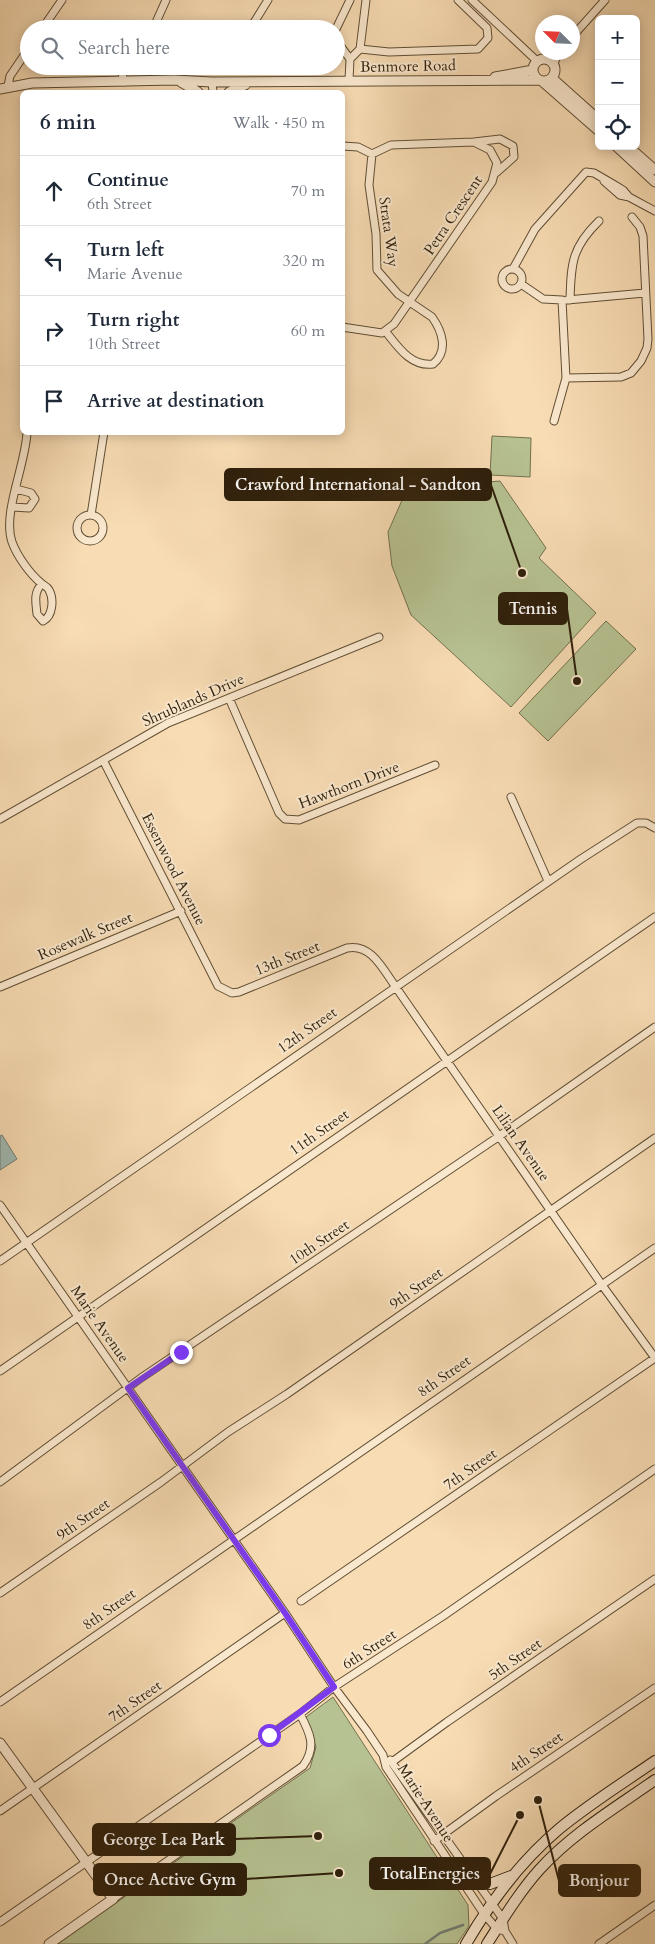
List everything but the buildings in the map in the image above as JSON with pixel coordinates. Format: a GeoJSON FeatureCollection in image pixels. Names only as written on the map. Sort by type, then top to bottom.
{"type":"FeatureCollection","features":[{"type":"Feature","properties":{"kind":"main road"},"geometry":{"type":"LineString","coordinates":[[466,1944],[484,1914],[514,1874],[559,1829],[655,1761]]}},
{"type":"Feature","properties":{"kind":"main road"},"geometry":{"type":"LineString","coordinates":[[487,1944],[501,1930],[503,1919],[539,1870],[567,1843],[655,1780]]}},
{"type":"Feature","properties":{"kind":"main road"},"geometry":{"type":"LineString","coordinates":[[475,1881],[490,1884],[514,1874]]}},
{"type":"Feature","properties":{"kind":"street"},"geometry":{"type":"LineString","coordinates":[[48,20],[62,0]]}},
{"type":"Feature","properties":{"kind":"street"},"geometry":{"type":"LineString","coordinates":[[157,20],[166,0]]}},
{"type":"Feature","properties":{"kind":"street"},"geometry":{"type":"LineString","coordinates":[[256,20],[268,0]]}},
{"type":"Feature","properties":{"kind":"street"},"geometry":{"type":"LineString","coordinates":[[340,20],[350,0]]}},
{"type":"Feature","properties":{"kind":"street"},"geometry":{"type":"LineString","coordinates":[[350,59],[360,49],[366,0]]}},
{"type":"Feature","properties":{"kind":"street"},"geometry":{"type":"LineString","coordinates":[[360,49],[389,52],[478,49],[488,38],[487,28],[458,0]]}},
{"type":"Feature","properties":{"kind":"street"},"geometry":{"type":"LineString","coordinates":[[472,0],[542,64],[554,72],[552,78],[595,116]]}},
{"type":"Feature","properties":{"kind":"street"},"geometry":{"type":"LineString","coordinates":[[580,28],[605,0]]}},
{"type":"Feature","properties":{"kind":"street"},"geometry":{"type":"LineString","coordinates":[[345,52],[350,59],[349,80]]}},
{"type":"Feature","properties":{"kind":"street"},"geometry":{"type":"LineString","coordinates":[[548,60],[542,64],[540,80],[595,128]]}},
{"type":"Feature","properties":{"kind":"street"},"geometry":{"type":"LineString","coordinates":[[4,87],[20,61]]}},
{"type":"Feature","properties":{"kind":"street","name":"Benmore Road"},"geometry":{"type":"LineString","coordinates":[[488,78],[542,64]]}},
{"type":"Feature","properties":{"kind":"street"},"geometry":{"type":"LineString","coordinates":[[123,75],[123,82]]}},
{"type":"Feature","properties":{"kind":"street","name":"Benmore Road"},"geometry":{"type":"LineString","coordinates":[[4,87],[32,83],[174,80],[255,82],[488,78],[512,81],[552,78]]}},
{"type":"Feature","properties":{"kind":"street"},"geometry":{"type":"LineString","coordinates":[[174,80],[191,86],[196,90]]}},
{"type":"Feature","properties":{"kind":"street"},"geometry":{"type":"LineString","coordinates":[[212,82],[213,90]]}},
{"type":"Feature","properties":{"kind":"street"},"geometry":{"type":"LineString","coordinates":[[233,90],[255,82]]}},
{"type":"Feature","properties":{"kind":"street"},"geometry":{"type":"LineString","coordinates":[[345,146],[358,147],[372,154],[392,145],[474,142],[500,139],[513,146],[514,157],[496,173]]}},
{"type":"Feature","properties":{"kind":"street","name":"Petra Crescent"},"geometry":{"type":"LineString","coordinates":[[386,332],[394,324],[492,182],[496,173],[497,163],[493,154],[486,147],[474,142]]}},
{"type":"Feature","properties":{"kind":"street"},"geometry":{"type":"LineString","coordinates":[[620,150],[655,182]]}},
{"type":"Feature","properties":{"kind":"street"},"geometry":{"type":"LineString","coordinates":[[632,150],[655,170]]}},
{"type":"Feature","properties":{"kind":"street","name":"Strata Way"},"geometry":{"type":"LineString","coordinates":[[372,154],[369,185],[376,234],[378,270],[391,288],[432,317],[437,323],[443,338],[443,347],[438,360],[427,365],[414,362],[386,332]]}},
{"type":"Feature","properties":{"kind":"street"},"geometry":{"type":"LineString","coordinates":[[513,269],[535,229],[582,175],[590,172],[620,195],[629,197],[655,211]]}},
{"type":"Feature","properties":{"kind":"street"},"geometry":{"type":"LineString","coordinates":[[566,378],[595,379],[628,376],[636,368],[648,348],[643,236],[640,226],[632,217]]}},
{"type":"Feature","properties":{"kind":"street"},"geometry":{"type":"LineString","coordinates":[[554,421],[566,378],[566,300],[571,266],[582,238],[598,221]]}},
{"type":"Feature","properties":{"kind":"street"},"geometry":{"type":"LineString","coordinates":[[513,269],[521,274],[521,284],[512,289],[504,285],[503,275],[507,270],[513,269]]}},
{"type":"Feature","properties":{"kind":"street"},"geometry":{"type":"LineString","coordinates":[[521,284],[543,299],[566,300],[645,293]]}},
{"type":"Feature","properties":{"kind":"street"},"geometry":{"type":"LineString","coordinates":[[345,328],[378,334],[386,332]]}},
{"type":"Feature","properties":{"kind":"street"},"geometry":{"type":"LineString","coordinates":[[27,435],[25,451],[12,507],[11,540],[23,560],[42,584],[49,588],[51,597],[50,615],[43,621],[36,614],[36,591],[42,584]]}},
{"type":"Feature","properties":{"kind":"street"},"geometry":{"type":"LineString","coordinates":[[91,515],[104,435]]}},
{"type":"Feature","properties":{"kind":"street"},"geometry":{"type":"LineString","coordinates":[[12,507],[29,508],[35,499],[31,493],[16,489]]}},
{"type":"Feature","properties":{"kind":"street","name":"Shrublands Drive"},"geometry":{"type":"LineString","coordinates":[[0,819],[155,729],[379,637]]}},
{"type":"Feature","properties":{"kind":"street","name":"Hawthorn Drive"},"geometry":{"type":"LineString","coordinates":[[229,698],[279,813],[285,819],[299,820],[435,765]]}},
{"type":"Feature","properties":{"kind":"street","name":"Essenwood Avenue"},"geometry":{"type":"LineString","coordinates":[[103,760],[181,911],[214,980],[222,990]]}},
{"type":"Feature","properties":{"kind":"street"},"geometry":{"type":"LineString","coordinates":[[511,797],[548,881]]}},
{"type":"Feature","properties":{"kind":"street","name":"12th Street"},"geometry":{"type":"LineString","coordinates":[[0,1261],[548,881],[632,826],[642,822],[655,828]]}},
{"type":"Feature","properties":{"kind":"street","name":"Rosewalk Street"},"geometry":{"type":"LineString","coordinates":[[0,987],[181,911]]}},
{"type":"Feature","properties":{"kind":"street","name":"11th Street"},"geometry":{"type":"LineString","coordinates":[[0,1371],[655,917]]}},
{"type":"Feature","properties":{"kind":"street","name":"13th Street"},"geometry":{"type":"LineString","coordinates":[[222,990],[232,993],[242,992],[348,948],[362,948]]}},
{"type":"Feature","properties":{"kind":"street","name":"Lilian Avenue"},"geometry":{"type":"LineString","coordinates":[[362,948],[372,954],[395,986],[498,1137],[552,1210],[602,1285],[655,1358]]}},
{"type":"Feature","properties":{"kind":"street","name":"10th Street"},"geometry":{"type":"LineString","coordinates":[[0,1482],[128,1388],[498,1137],[655,1027]]}},
{"type":"Feature","properties":{"kind":"street","name":"9th Street"},"geometry":{"type":"LineString","coordinates":[[0,1593],[182,1466],[192,1457],[287,1394],[655,1138]]}},
{"type":"Feature","properties":{"kind":"street","name":"Marie Avenue"},"geometry":{"type":"LineString","coordinates":[[0,1205],[285,1613],[334,1687],[383,1755],[392,1762],[503,1919]]}},
{"type":"Feature","properties":{"kind":"street","name":"8th Street"},"geometry":{"type":"LineString","coordinates":[[0,1702],[655,1248]]}},
{"type":"Feature","properties":{"kind":"street","name":"7th Street"},"geometry":{"type":"LineString","coordinates":[[301,1601],[655,1358]]}},
{"type":"Feature","properties":{"kind":"street","name":"6th Street"},"geometry":{"type":"LineString","coordinates":[[0,1922],[300,1714],[334,1687],[443,1616],[655,1469]]}},
{"type":"Feature","properties":{"kind":"street","name":"5th Street"},"geometry":{"type":"LineString","coordinates":[[392,1762],[432,1732],[655,1579]]}},
{"type":"Feature","properties":{"kind":"street","name":"7th Street"},"geometry":{"type":"LineString","coordinates":[[0,1811],[285,1613]]}},
{"type":"Feature","properties":{"kind":"street","name":"4th Street"},"geometry":{"type":"LineString","coordinates":[[434,1841],[496,1796],[655,1688]]}},
{"type":"Feature","properties":{"kind":"street"},"geometry":{"type":"LineString","coordinates":[[49,1944],[303,1766],[310,1753],[312,1739],[300,1714]]}},
{"type":"Feature","properties":{"kind":"street"},"geometry":{"type":"LineString","coordinates":[[0,1742],[114,1898]]}},
{"type":"Feature","properties":{"kind":"street","name":"Marie Avenue"},"geometry":{"type":"LineString","coordinates":[[383,1755],[386,1767],[434,1841],[484,1914],[501,1930]]}},
{"type":"Feature","properties":{"kind":"street"},"geometry":{"type":"LineString","coordinates":[[599,1944],[655,1905]]}},
{"type":"Feature","properties":{"kind":"street"},"geometry":{"type":"LineString","coordinates":[[501,1930],[513,1944]]}},
{"type":"Feature","properties":{"kind":"green space"},"geometry":{"type":"Polygon","coordinates":[[[492,436],[531,438],[530,477],[490,475],[492,436]]]}},
{"type":"Feature","properties":{"kind":"green space"},"geometry":{"type":"Polygon","coordinates":[[[500,481],[546,548],[539,558],[596,613],[511,707],[411,615],[392,566],[388,532],[403,498],[429,487],[500,481]]]}},
{"type":"Feature","properties":{"kind":"green space"},"geometry":{"type":"Polygon","coordinates":[[[606,621],[636,649],[548,741],[519,713],[606,621]]]}},
{"type":"Feature","properties":{"kind":"green space"},"geometry":{"type":"Polygon","coordinates":[[[333,1697],[468,1905],[469,1926],[457,1944],[57,1944],[310,1768],[316,1747],[306,1717],[333,1697]]]}},
{"type":"Feature","properties":{"kind":"water"},"geometry":{"type":"Polygon","coordinates":[[[2,1135],[17,1159],[0,1170],[0,1136],[2,1135]]]}},
{"type":"Feature","properties":{"kind":"waterway"},"geometry":{"type":"LineString","coordinates":[[425,1944],[440,1933],[463,1925]]}},
{"type":"Feature","properties":{"kind":"place","name":"Crawford International - Sandton"},"geometry":{"type":"Point","coordinates":[522,573]}},
{"type":"Feature","properties":{"kind":"place","name":"Tennis"},"geometry":{"type":"Point","coordinates":[577,681]}},
{"type":"Feature","properties":{"kind":"place","name":"Bonjour"},"geometry":{"type":"Point","coordinates":[538,1800]}},
{"type":"Feature","properties":{"kind":"place","name":"TotalEnergies"},"geometry":{"type":"Point","coordinates":[520,1815]}},
{"type":"Feature","properties":{"kind":"place","name":"George Lea Park"},"geometry":{"type":"Point","coordinates":[318,1836]}},
{"type":"Feature","properties":{"kind":"place","name":"Once Active Gym"},"geometry":{"type":"Point","coordinates":[339,1873]}},
{"type":"Feature","properties":{"kind":"route"},"geometry":{"type":"LineString","coordinates":[[181,1352],[128,1388],[285,1613],[334,1687],[300,1714],[269,1735]]}}]}
